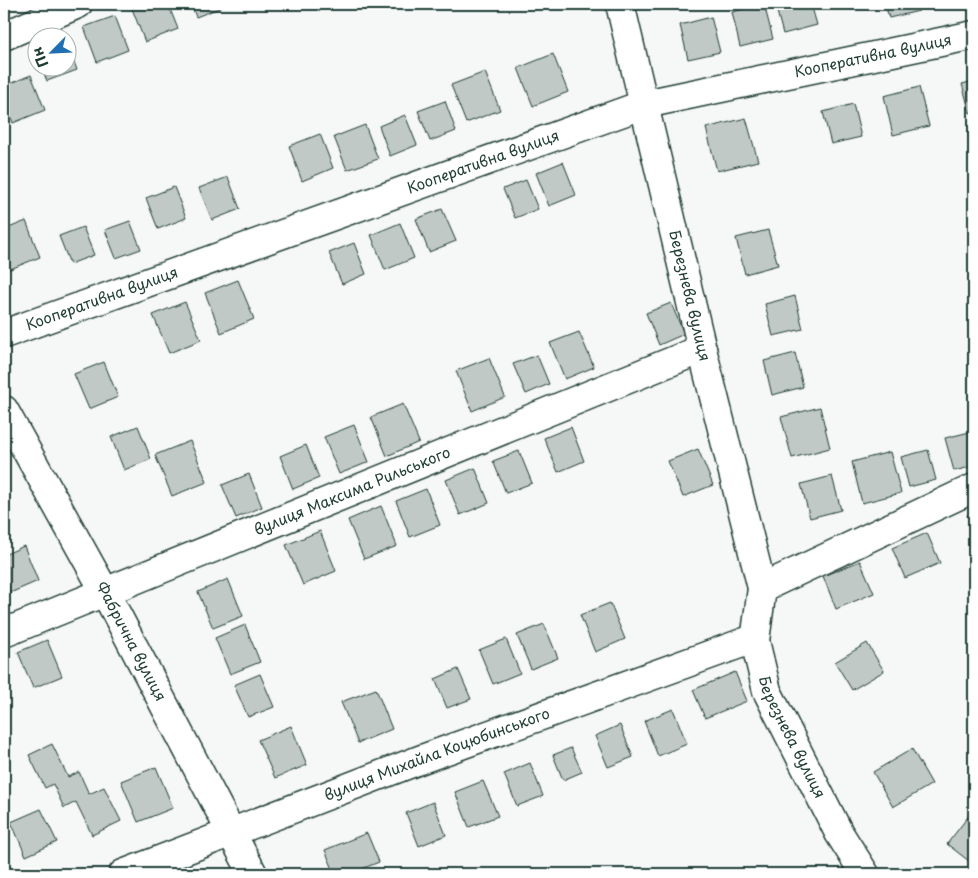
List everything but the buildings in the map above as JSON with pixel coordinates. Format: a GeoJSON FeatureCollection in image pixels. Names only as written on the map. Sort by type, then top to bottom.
{"type":"FeatureCollection","features":[{"type":"Feature","properties":{"kind":"street"},"geometry":{"type":"LineString","coordinates":[[4,36],[78,4]]}},
{"type":"Feature","properties":{"kind":"street","name":"Березнева вулиця"},"geometry":{"type":"LineString","coordinates":[[620,4],[702,349],[762,588],[755,640],[767,691],[839,833],[865,874]]}},
{"type":"Feature","properties":{"kind":"street","name":"Кооперативна вулиця"},"geometry":{"type":"LineString","coordinates":[[4,334],[645,104],[974,35]]}},
{"type":"Feature","properties":{"kind":"street","name":"вулиця Максима Рильського"},"geometry":{"type":"LineString","coordinates":[[4,633],[702,349]]}},
{"type":"Feature","properties":{"kind":"street","name":"Фабрична вулиця"},"geometry":{"type":"LineString","coordinates":[[4,410],[105,592],[253,874]]}},
{"type":"Feature","properties":{"kind":"street"},"geometry":{"type":"LineString","coordinates":[[762,588],[974,488]]}},
{"type":"Feature","properties":{"kind":"street","name":"вулиця Михайла Коцюбинського"},"geometry":{"type":"LineString","coordinates":[[123,874],[422,759],[744,642],[755,640]]}}]}
